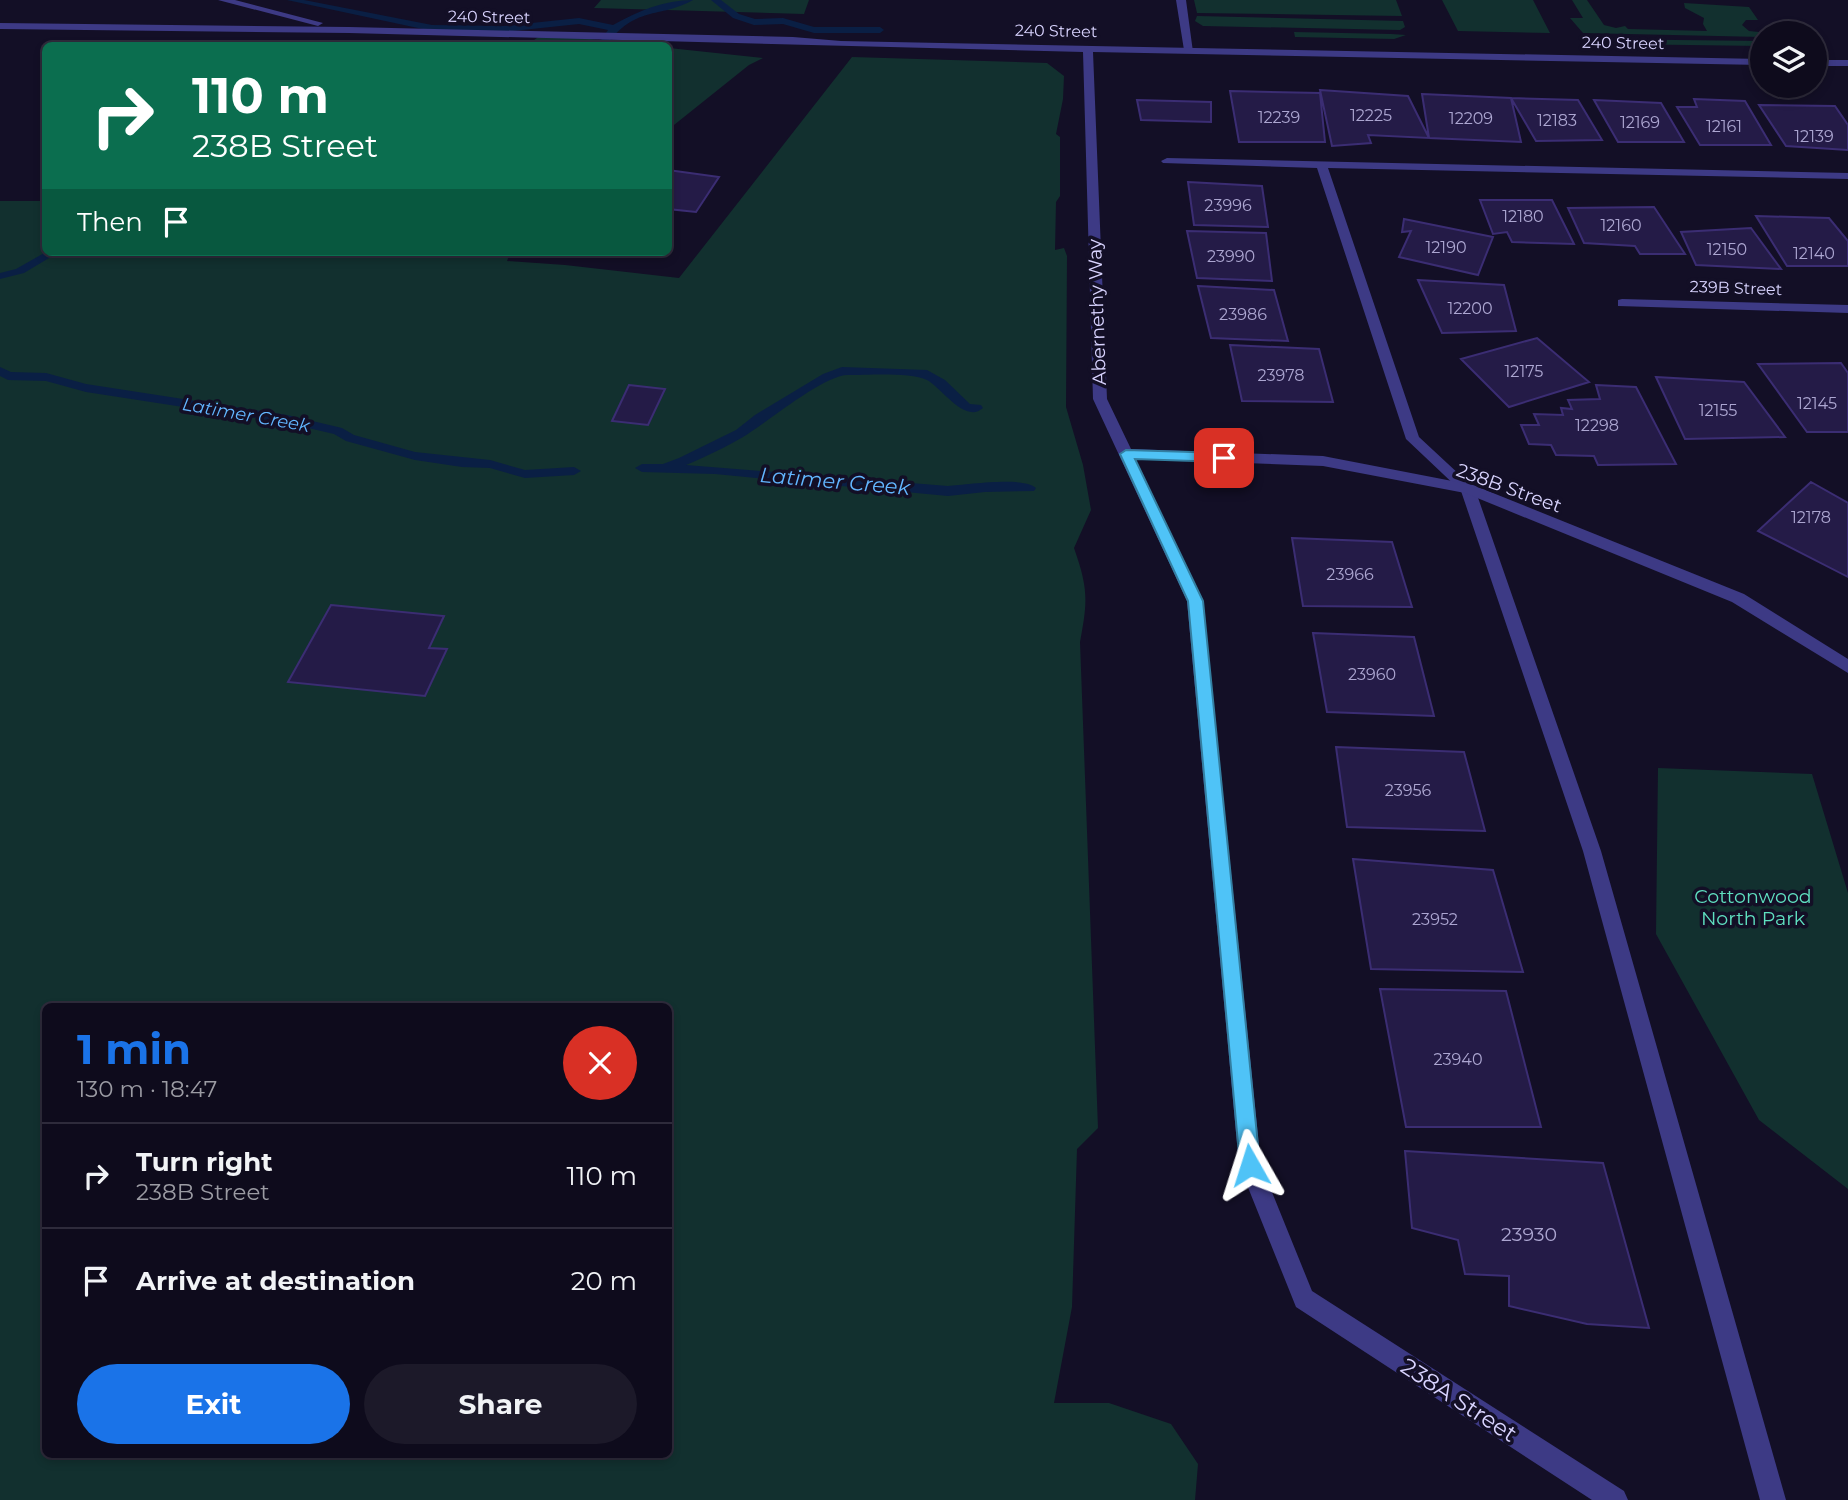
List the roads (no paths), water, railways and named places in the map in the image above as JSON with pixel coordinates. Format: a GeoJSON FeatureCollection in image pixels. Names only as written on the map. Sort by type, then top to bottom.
{"type":"FeatureCollection","features":[{"type":"Feature","properties":{"kind":"street","name":"240 Street"},"geometry":{"type":"LineString","coordinates":[[223,0],[349,30]]}},
{"type":"Feature","properties":{"kind":"street"},"geometry":{"type":"LineString","coordinates":[[1181,0],[1189,50]]}},
{"type":"Feature","properties":{"kind":"street","name":"240 Street"},"geometry":{"type":"LineString","coordinates":[[0,26],[349,30],[793,40],[841,44],[1750,62]]}},
{"type":"Feature","properties":{"kind":"street","name":"Abernethy Way"},"geometry":{"type":"LineString","coordinates":[[1088,47],[1100,399],[1195,601],[1250,1165],[1304,1299]]}},
{"type":"Feature","properties":{"kind":"street"},"geometry":{"type":"LineString","coordinates":[[1827,63],[1848,63]]}},
{"type":"Feature","properties":{"kind":"street"},"geometry":{"type":"LineString","coordinates":[[1167,161],[1848,176]]}},
{"type":"Feature","properties":{"kind":"street"},"geometry":{"type":"LineString","coordinates":[[1322,166],[1413,439],[1468,489],[1592,851],[1773,1500]]}},
{"type":"Feature","properties":{"kind":"street","name":"239B Street"},"geometry":{"type":"LineString","coordinates":[[1622,303],[1848,309]]}},
{"type":"Feature","properties":{"kind":"street","name":"238B Street"},"geometry":{"type":"LineString","coordinates":[[1126,454],[1323,461],[1468,489],[1738,598],[1848,667]]}},
{"type":"Feature","properties":{"kind":"street","name":"238A Street"},"geometry":{"type":"LineString","coordinates":[[1304,1299],[1615,1500]]}},
{"type":"Feature","properties":{"kind":"waterway","name":"Latimer Creek"},"geometry":{"type":"LineString","coordinates":[[291,0],[432,28],[503,29],[579,21],[614,28]]}},
{"type":"Feature","properties":{"kind":"waterway","name":"Latimer Creek"},"geometry":{"type":"LineString","coordinates":[[614,28],[642,12],[689,0]]}},
{"type":"Feature","properties":{"kind":"waterway","name":"Latimer Creek"},"geometry":{"type":"LineString","coordinates":[[715,0],[736,16],[754,22],[783,21],[814,30],[880,30]]}},
{"type":"Feature","properties":{"kind":"waterway","name":"Latimer Creek"},"geometry":{"type":"LineString","coordinates":[[604,42],[614,28]]}},
{"type":"Feature","properties":{"kind":"waterway","name":"Latimer Creek"},"geometry":{"type":"LineString","coordinates":[[0,276],[20,271],[47,256]]}},
{"type":"Feature","properties":{"kind":"waterway","name":"Latimer Creek"},"geometry":{"type":"LineString","coordinates":[[0,371],[8,376],[46,377],[86,388],[287,419],[338,431],[350,438],[415,456],[490,464],[525,474],[574,471]]}},
{"type":"Feature","properties":{"kind":"waterway"},"geometry":{"type":"LineString","coordinates":[[668,466],[684,461],[740,433],[759,418],[827,377],[842,371],[923,373],[941,383],[967,408],[977,408]]}},
{"type":"Feature","properties":{"kind":"waterway","name":"Latimer Creek"},"geometry":{"type":"LineString","coordinates":[[642,468],[715,470],[948,491],[985,487],[1029,488]]}},
{"type":"Feature","properties":{"kind":"park label","name":"Cottonwood North Park"},"geometry":{"type":"Point","coordinates":[1753,907]}}]}
